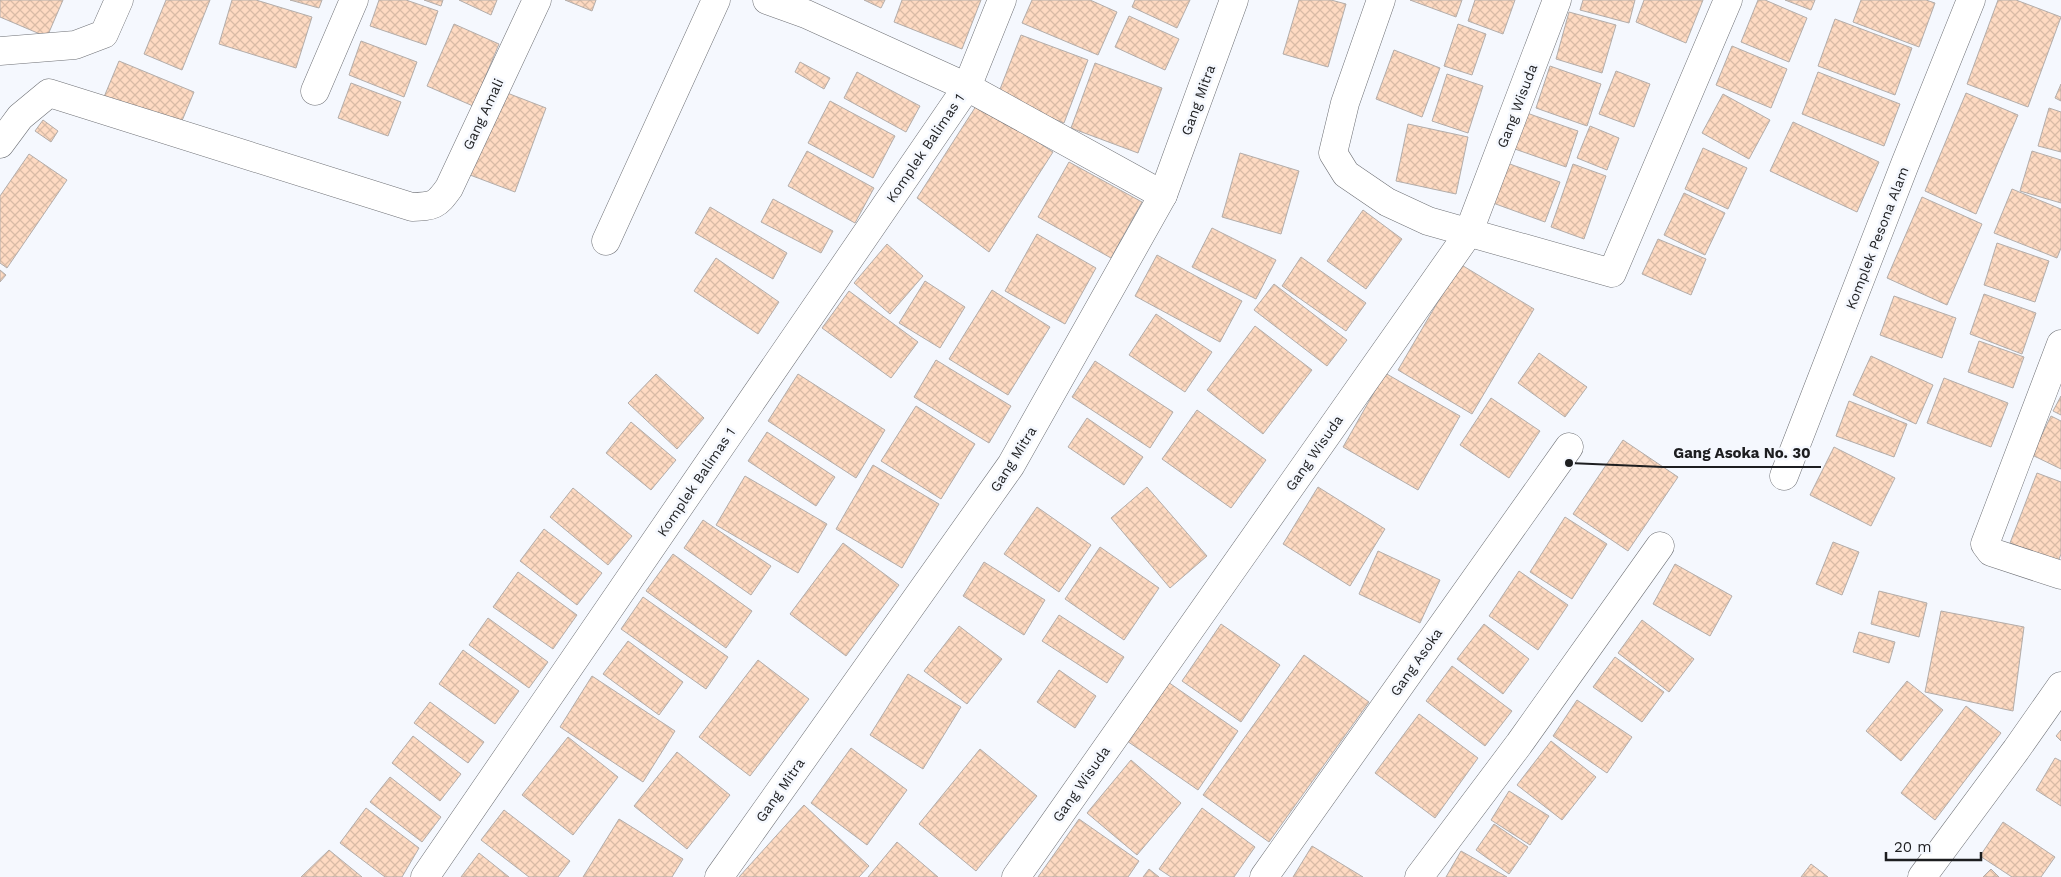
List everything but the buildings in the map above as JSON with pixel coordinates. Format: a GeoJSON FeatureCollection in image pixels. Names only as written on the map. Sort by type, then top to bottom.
{"type":"FeatureCollection","features":[{"type":"Feature","properties":{"kind":"street"},"geometry":{"type":"LineString","coordinates":[[0,51],[75,45],[104,34],[119,0]]}},
{"type":"Feature","properties":{"kind":"street"},"geometry":{"type":"LineString","coordinates":[[315,91],[354,0]]}},
{"type":"Feature","properties":{"kind":"street","name":"Gang Amali"},"geometry":{"type":"LineString","coordinates":[[0,144],[20,117],[49,93],[412,207],[430,206],[438,202],[449,188],[537,0]]}},
{"type":"Feature","properties":{"kind":"street"},"geometry":{"type":"LineString","coordinates":[[606,241],[716,0]]}},
{"type":"Feature","properties":{"kind":"street"},"geometry":{"type":"LineString","coordinates":[[767,0],[809,7],[967,87],[1163,195]]}},
{"type":"Feature","properties":{"kind":"street","name":"Komplek Balimas 1"},"geometry":{"type":"LineString","coordinates":[[425,877],[967,87],[1002,0]]}},
{"type":"Feature","properties":{"kind":"street","name":"Gang Mitra"},"geometry":{"type":"LineString","coordinates":[[719,877],[1011,465],[1163,195],[1234,0]]}},
{"type":"Feature","properties":{"kind":"street"},"geometry":{"type":"LineString","coordinates":[[1381,0],[1345,102],[1333,153],[1346,174],[1387,202],[1428,221],[1468,234],[1612,273],[1728,0]]}},
{"type":"Feature","properties":{"kind":"street","name":"Gang Wisuda"},"geometry":{"type":"LineString","coordinates":[[1016,877],[1468,234],[1557,0]]}},
{"type":"Feature","properties":{"kind":"street","name":"Komplek Pesona Alam"},"geometry":{"type":"LineString","coordinates":[[1784,476],[1971,0]]}},
{"type":"Feature","properties":{"kind":"street"},"geometry":{"type":"LineString","coordinates":[[2061,344],[1985,544],[1991,552],[2061,575]]}},
{"type":"Feature","properties":{"kind":"street","name":"Gang Asoka"},"geometry":{"type":"LineString","coordinates":[[1264,877],[1569,447]]}},
{"type":"Feature","properties":{"kind":"street"},"geometry":{"type":"LineString","coordinates":[[1419,877],[1519,744],[1660,546]]}},
{"type":"Feature","properties":{"kind":"street"},"geometry":{"type":"LineString","coordinates":[[1922,877],[2061,686]]}},
{"type":"Feature","properties":{"kind":"place","name":"Gang Asoka No. 30"},"geometry":{"type":"Point","coordinates":[1569,463]}}]}
